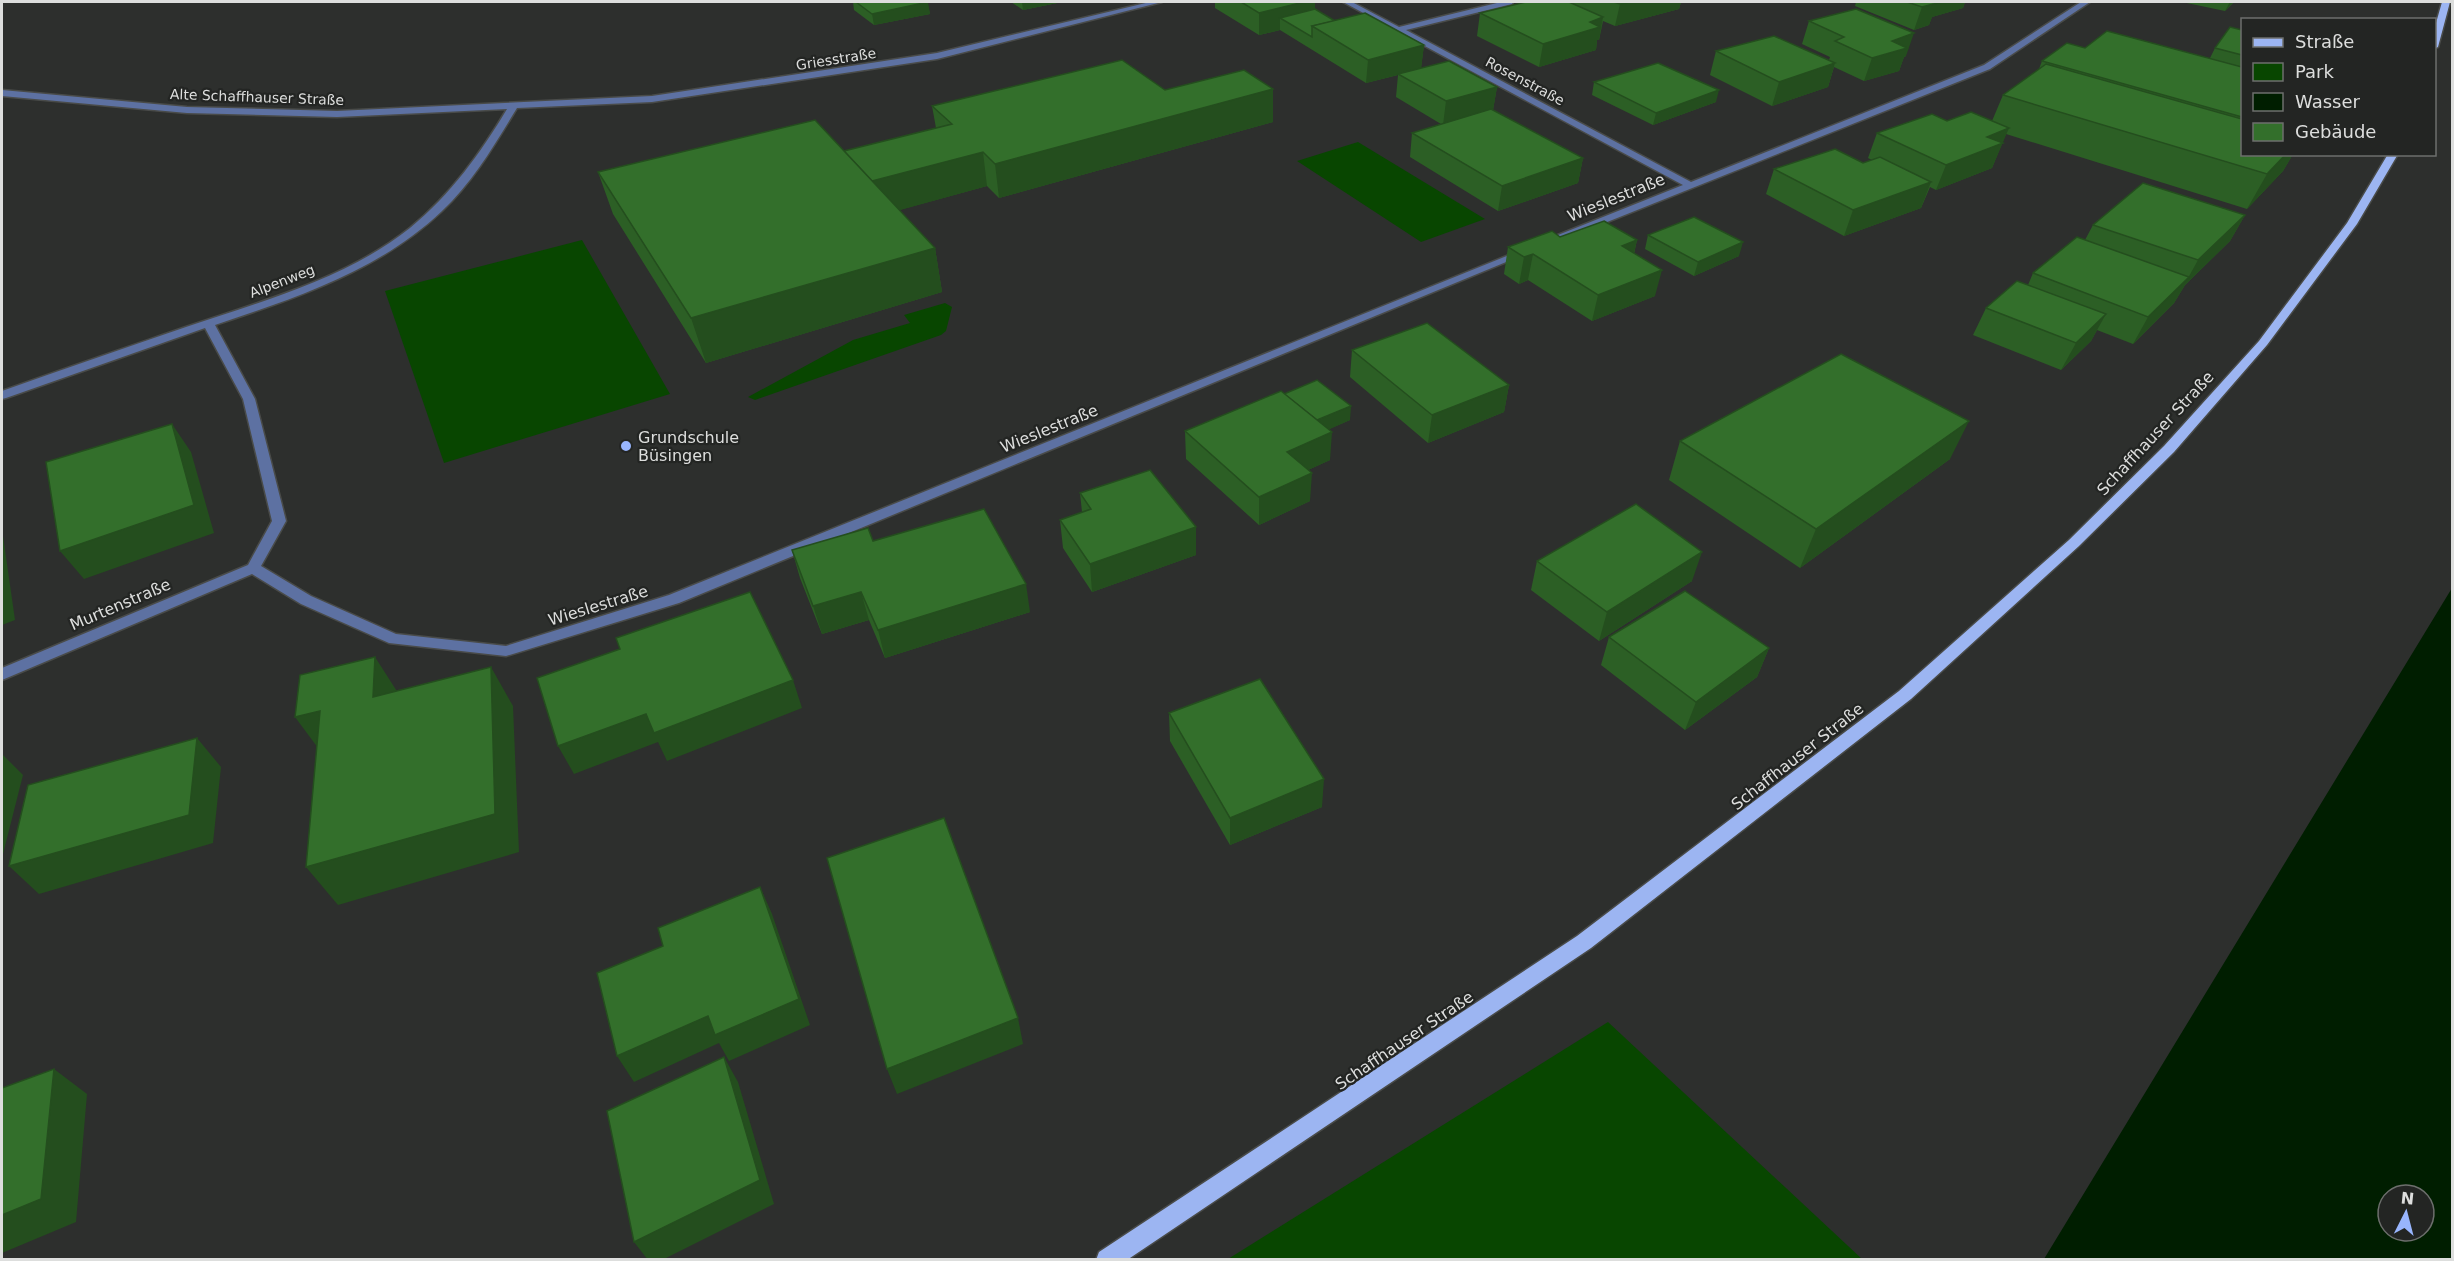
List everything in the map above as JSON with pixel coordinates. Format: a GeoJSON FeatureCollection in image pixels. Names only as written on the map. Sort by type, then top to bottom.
{"type":"FeatureCollection","features":[{"type":"Feature","properties":{"kind":"main road"},"geometry":{"type":"LineString","coordinates":[[2436,40],[2446,2]]}},
{"type":"Feature","properties":{"kind":"main road","name":"Schaffhauser Straße"},"geometry":{"type":"LineString","coordinates":[[1107,1260],[1584,942],[1905,695],[2074,543],[2169,448],[2263,343],[2352,224],[2392,156]]}},
{"type":"Feature","properties":{"kind":"street","name":"Griesstraße"},"geometry":{"type":"LineString","coordinates":[[513,107],[652,99],[915,60],[1158,2]]}},
{"type":"Feature","properties":{"kind":"street","name":"Rosenstraße"},"geometry":{"type":"LineString","coordinates":[[1347,2],[1400,28],[1690,184]]}},
{"type":"Feature","properties":{"kind":"street"},"geometry":{"type":"LineString","coordinates":[[1400,28],[1509,2]]}},
{"type":"Feature","properties":{"kind":"street","name":"Wieslestraße"},"geometry":{"type":"LineString","coordinates":[[253,568],[306,600],[394,639],[506,651],[674,599],[1690,184],[1987,67],[2086,2]]}},
{"type":"Feature","properties":{"kind":"street","name":"Alte Schaffhauser Straße"},"geometry":{"type":"LineString","coordinates":[[2,93],[187,110],[337,114],[513,107]]}},
{"type":"Feature","properties":{"kind":"street","name":"Alpenweg"},"geometry":{"type":"LineString","coordinates":[[2,395],[308,289],[385,250],[437,210],[448,198],[479,163],[513,107]]}},
{"type":"Feature","properties":{"kind":"street"},"geometry":{"type":"LineString","coordinates":[[208,323],[249,399],[279,521],[253,568]]}},
{"type":"Feature","properties":{"kind":"street","name":"Murtenstraße"},"geometry":{"type":"LineString","coordinates":[[2,674],[253,568]]}},
{"type":"Feature","properties":{"kind":"green space"},"geometry":{"type":"Polygon","coordinates":[[[1358,142],[1485,219],[1421,242],[1297,161],[1358,142]]]}},
{"type":"Feature","properties":{"kind":"green space"},"geometry":{"type":"Polygon","coordinates":[[[582,240],[670,394],[444,463],[385,291],[582,240]]]}},
{"type":"Feature","properties":{"kind":"green space"},"geometry":{"type":"Polygon","coordinates":[[[945,303],[952,307],[946,331],[941,335],[755,400],[748,397],[853,340],[910,323],[904,315],[945,303]]]}},
{"type":"Feature","properties":{"kind":"green space"},"geometry":{"type":"Polygon","coordinates":[[[1608,1022],[1862,1259],[1228,1259],[1608,1022]]]}},
{"type":"Feature","properties":{"kind":"water"},"geometry":{"type":"Polygon","coordinates":[[[2452,588],[2452,1259],[2044,1259],[2452,588]]]}},
{"type":"Feature","properties":{"kind":"building"},"geometry":{"type":"Polygon","coordinates":[[[856,2],[928,2],[872,14],[856,2]]]}},
{"type":"Feature","properties":{"kind":"building"},"geometry":{"type":"Polygon","coordinates":[[[1241,2],[1304,2],[1259,13],[1241,2]]]}},
{"type":"Feature","properties":{"kind":"building"},"geometry":{"type":"Polygon","coordinates":[[[1526,2],[1569,2],[1603,17],[1590,22],[1600,27],[1543,44],[1480,13],[1526,2]]]}},
{"type":"Feature","properties":{"kind":"building"},"geometry":{"type":"Polygon","coordinates":[[[1907,2],[1933,2],[1937,3],[1922,7],[1907,2]]]}},
{"type":"Feature","properties":{"kind":"building"},"geometry":{"type":"Polygon","coordinates":[[[1315,9],[1335,21],[1312,26],[1312,37],[1280,18],[1315,9]]]}},
{"type":"Feature","properties":{"kind":"building"},"geometry":{"type":"Polygon","coordinates":[[[1856,9],[1914,33],[1892,41],[1907,48],[1872,58],[1835,41],[1844,37],[1809,21],[1856,9]]]}},
{"type":"Feature","properties":{"kind":"building"},"geometry":{"type":"Polygon","coordinates":[[[1365,13],[1424,45],[1368,60],[1312,26],[1365,13]]]}},
{"type":"Feature","properties":{"kind":"building"},"geometry":{"type":"Polygon","coordinates":[[[2230,27],[2241,30],[2241,55],[2215,48],[2230,27]]]}},
{"type":"Feature","properties":{"kind":"building"},"geometry":{"type":"Polygon","coordinates":[[[2107,31],[2241,67],[2241,117],[2042,61],[2067,43],[2085,48],[2107,31]]]}},
{"type":"Feature","properties":{"kind":"building"},"geometry":{"type":"Polygon","coordinates":[[[1774,36],[1835,63],[1779,82],[1716,51],[1774,36]]]}},
{"type":"Feature","properties":{"kind":"building"},"geometry":{"type":"Polygon","coordinates":[[[1122,60],[1165,90],[1244,70],[1273,89],[995,164],[983,152],[872,181],[844,151],[952,124],[932,106],[1122,60]]]}},
{"type":"Feature","properties":{"kind":"building"},"geometry":{"type":"Polygon","coordinates":[[[1449,61],[1497,87],[1446,101],[1398,74],[1449,61]]]}},
{"type":"Feature","properties":{"kind":"building"},"geometry":{"type":"Polygon","coordinates":[[[1658,63],[1719,90],[1656,113],[1594,82],[1658,63]]]}},
{"type":"Feature","properties":{"kind":"building"},"geometry":{"type":"Polygon","coordinates":[[[2046,64],[2241,119],[2241,156],[2284,156],[2267,174],[2003,95],[2046,64]]]}},
{"type":"Feature","properties":{"kind":"building"},"geometry":{"type":"Polygon","coordinates":[[[1491,109],[1583,158],[1502,186],[1412,133],[1491,109]]]}},
{"type":"Feature","properties":{"kind":"building"},"geometry":{"type":"Polygon","coordinates":[[[1971,112],[2009,128],[1987,137],[2003,143],[1946,165],[1877,133],[1932,114],[1947,121],[1971,112]]]}},
{"type":"Feature","properties":{"kind":"building"},"geometry":{"type":"Polygon","coordinates":[[[815,120],[935,248],[691,318],[598,172],[815,120]]]}},
{"type":"Feature","properties":{"kind":"building"},"geometry":{"type":"Polygon","coordinates":[[[1835,149],[1863,163],[1880,157],[1931,182],[1853,210],[1774,169],[1835,149]]]}},
{"type":"Feature","properties":{"kind":"building"},"geometry":{"type":"Polygon","coordinates":[[[2143,183],[2245,215],[2198,260],[2093,225],[2143,183]]]}},
{"type":"Feature","properties":{"kind":"building"},"geometry":{"type":"Polygon","coordinates":[[[1694,217],[1743,242],[1698,262],[1648,235],[1694,217]]]}},
{"type":"Feature","properties":{"kind":"building"},"geometry":{"type":"Polygon","coordinates":[[[1604,221],[1637,240],[1622,246],[1662,270],[1598,295],[1533,254],[1524,257],[1508,247],[1552,231],[1560,237],[1604,221]]]}},
{"type":"Feature","properties":{"kind":"building"},"geometry":{"type":"Polygon","coordinates":[[[2077,237],[2189,277],[2148,317],[2033,273],[2077,237]]]}},
{"type":"Feature","properties":{"kind":"building"},"geometry":{"type":"Polygon","coordinates":[[[2017,281],[2106,314],[2076,343],[1986,308],[2017,281]]]}},
{"type":"Feature","properties":{"kind":"building"},"geometry":{"type":"Polygon","coordinates":[[[1427,323],[1509,385],[1432,415],[1352,350],[1427,323]]]}},
{"type":"Feature","properties":{"kind":"building"},"geometry":{"type":"Polygon","coordinates":[[[1841,354],[1969,421],[1816,529],[1680,441],[1841,354]]]}},
{"type":"Feature","properties":{"kind":"building"},"geometry":{"type":"Polygon","coordinates":[[[1317,380],[1351,406],[1317,420],[1284,394],[1317,380]]]}},
{"type":"Feature","properties":{"kind":"building"},"geometry":{"type":"Polygon","coordinates":[[[1281,391],[1332,432],[1287,452],[1312,473],[1259,497],[1185,431],[1281,391]]]}},
{"type":"Feature","properties":{"kind":"building"},"geometry":{"type":"Polygon","coordinates":[[[172,424],[194,505],[60,551],[46,462],[172,424]]]}},
{"type":"Feature","properties":{"kind":"building"},"geometry":{"type":"Polygon","coordinates":[[[1150,470],[1196,527],[1090,564],[1060,520],[1091,509],[1080,493],[1150,470]]]}},
{"type":"Feature","properties":{"kind":"building"},"geometry":{"type":"Polygon","coordinates":[[[1636,504],[1702,552],[1607,612],[1537,561],[1636,504]]]}},
{"type":"Feature","properties":{"kind":"building"},"geometry":{"type":"Polygon","coordinates":[[[984,509],[1026,584],[878,630],[861,592],[813,606],[792,550],[868,528],[873,541],[984,509]]]}},
{"type":"Feature","properties":{"kind":"building"},"geometry":{"type":"Polygon","coordinates":[[[1685,591],[1769,648],[1696,702],[1609,637],[1685,591]]]}},
{"type":"Feature","properties":{"kind":"building"},"geometry":{"type":"Polygon","coordinates":[[[750,592],[793,680],[654,733],[646,714],[558,746],[537,678],[620,649],[616,638],[750,592]]]}},
{"type":"Feature","properties":{"kind":"building"},"geometry":{"type":"Polygon","coordinates":[[[375,657],[373,697],[491,667],[495,814],[306,867],[320,711],[295,717],[300,675],[375,657]]]}},
{"type":"Feature","properties":{"kind":"building"},"geometry":{"type":"Polygon","coordinates":[[[1260,679],[1324,779],[1230,818],[1169,713],[1260,679]]]}},
{"type":"Feature","properties":{"kind":"building"},"geometry":{"type":"Polygon","coordinates":[[[197,738],[189,815],[9,866],[28,785],[197,738]]]}},
{"type":"Feature","properties":{"kind":"building"},"geometry":{"type":"Polygon","coordinates":[[[944,818],[1018,1018],[887,1069],[827,858],[944,818]]]}},
{"type":"Feature","properties":{"kind":"building"},"geometry":{"type":"Polygon","coordinates":[[[760,887],[799,999],[715,1035],[708,1016],[617,1056],[597,973],[663,946],[658,928],[760,887]]]}},
{"type":"Feature","properties":{"kind":"building"},"geometry":{"type":"Polygon","coordinates":[[[724,1057],[760,1180],[634,1242],[607,1111],[724,1057]]]}},
{"type":"Feature","properties":{"kind":"building"},"geometry":{"type":"Polygon","coordinates":[[[54,1069],[41,1199],[2,1215],[2,1088],[54,1069]]]}},
{"type":"Feature","properties":{"kind":"place","name":"Grundschule Büsingen"},"geometry":{"type":"Point","coordinates":[626,446]}}]}
